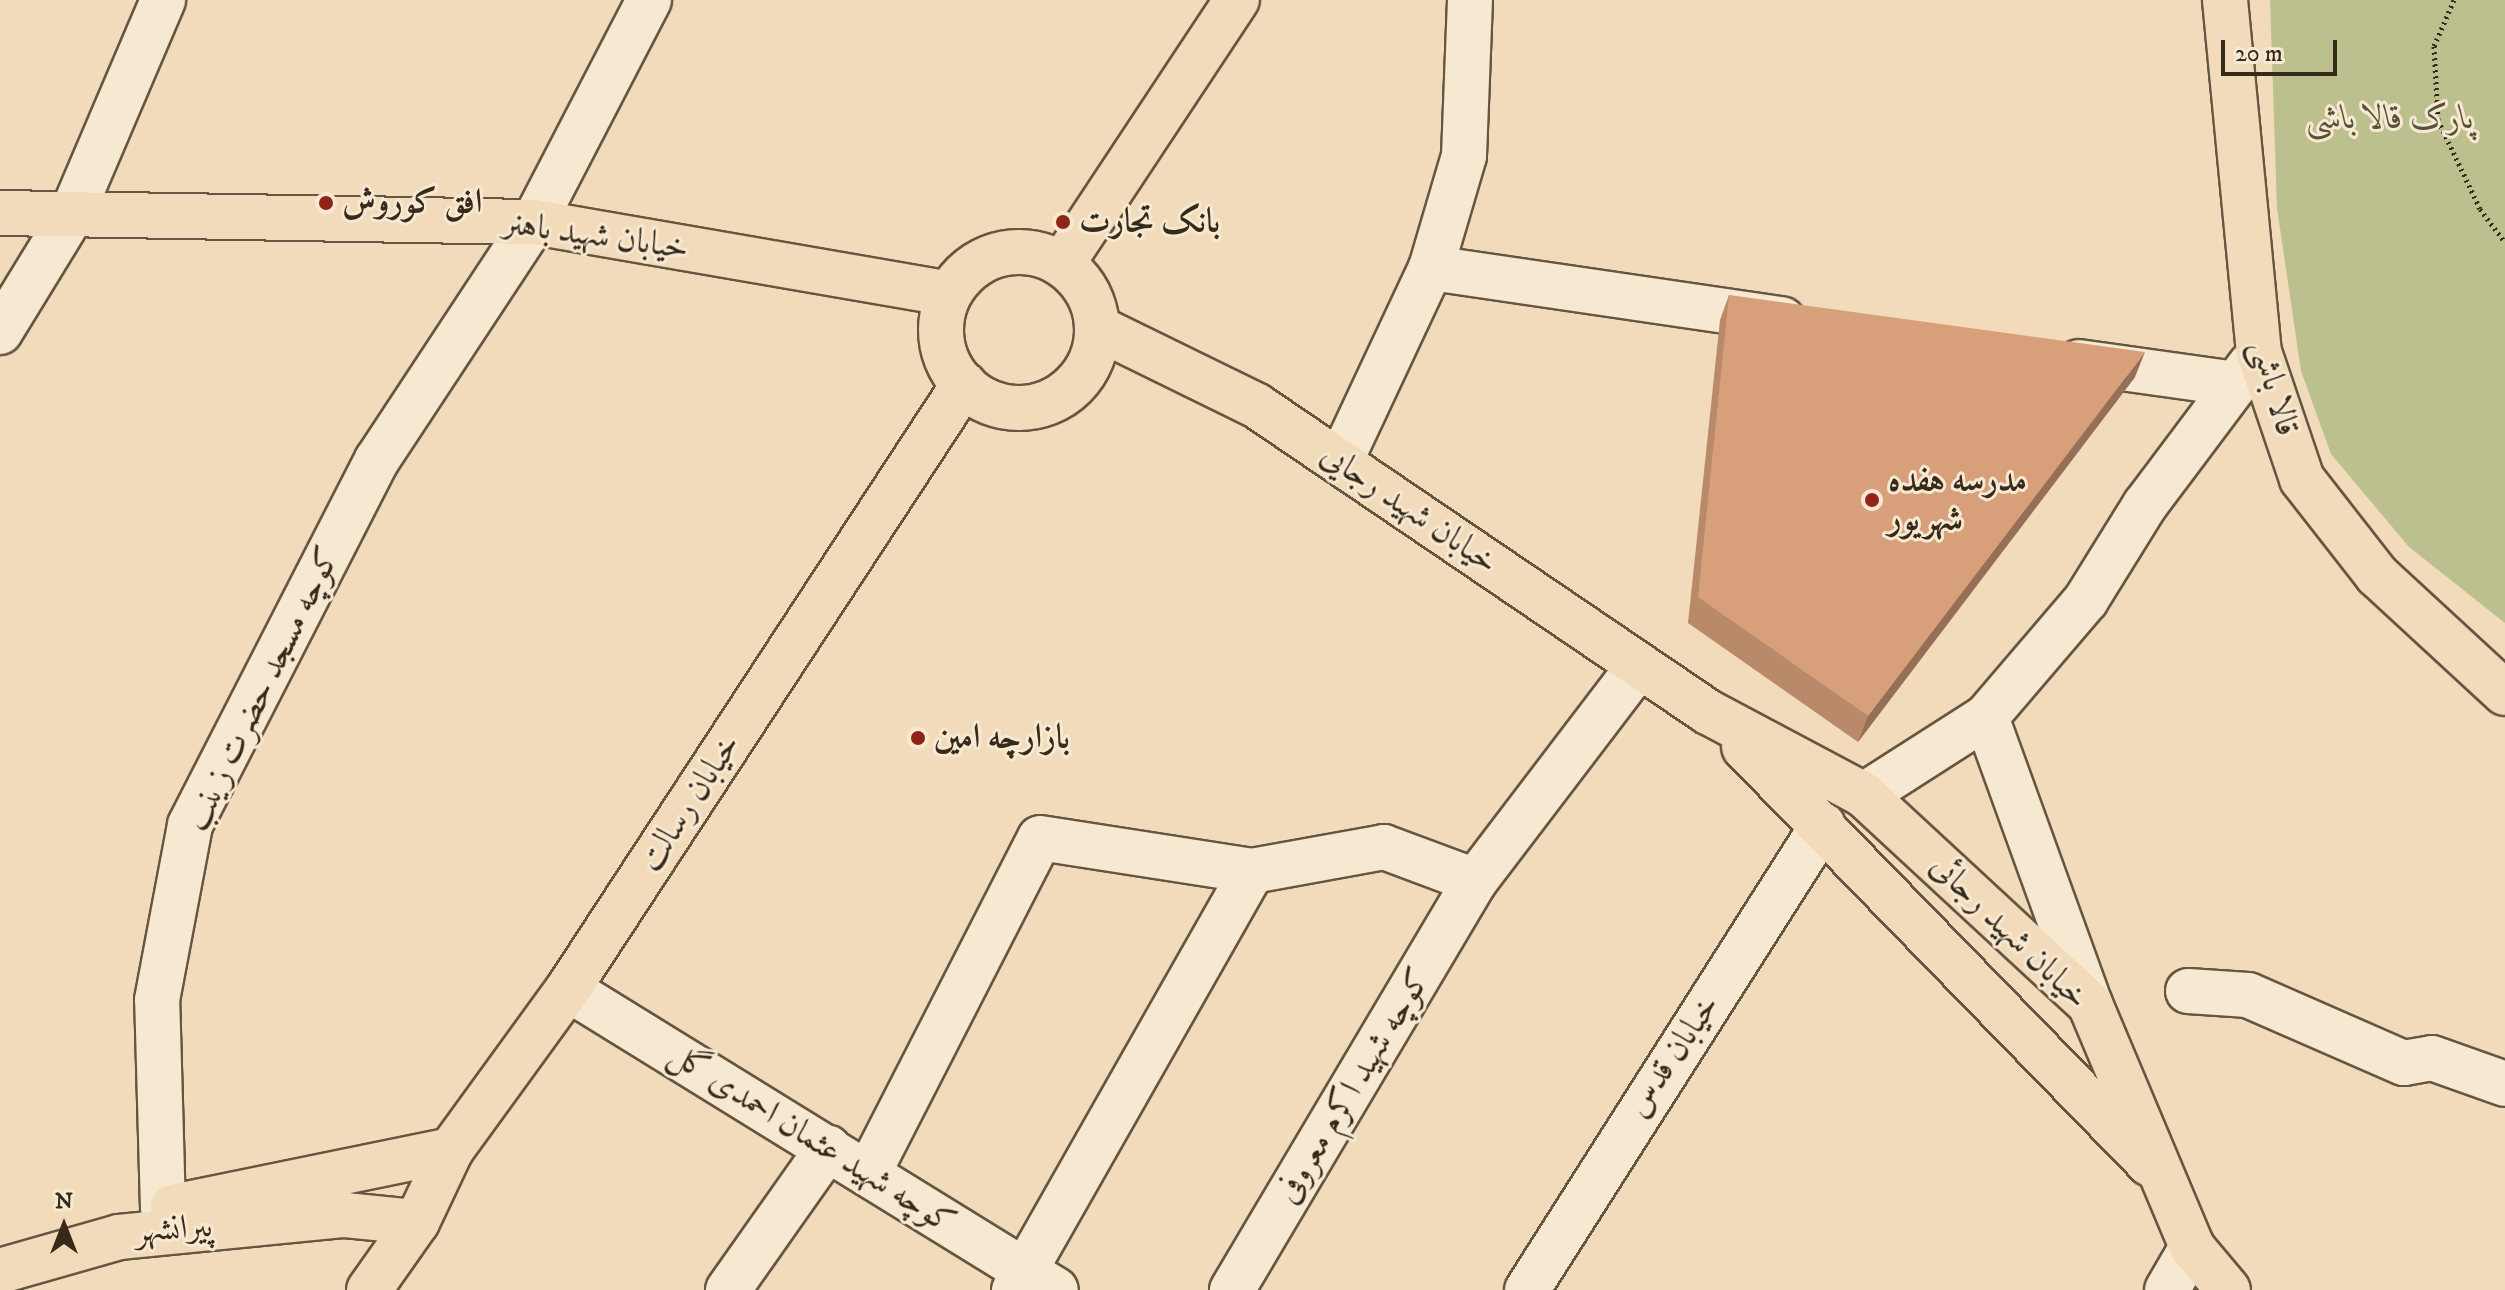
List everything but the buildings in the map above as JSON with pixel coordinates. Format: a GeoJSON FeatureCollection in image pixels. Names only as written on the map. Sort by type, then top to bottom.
{"type":"FeatureCollection","features":[{"type":"Feature","properties":{"kind":"main road"},"geometry":{"type":"LineString","coordinates":[[1062,264],[1237,0]]}},
{"type":"Feature","properties":{"kind":"main road","name":"قالا باشی"},"geometry":{"type":"LineString","coordinates":[[2225,0],[2247,368],[2302,479],[2377,575],[2505,693]]}},
{"type":"Feature","properties":{"kind":"main road","name":"خیابان شهید باهنر"},"geometry":{"type":"LineString","coordinates":[[0,213],[534,222],[949,294]]}},
{"type":"Feature","properties":{"kind":"main road"},"geometry":{"type":"LineString","coordinates":[[1039,254],[1062,264],[1093,303],[1098,328],[1083,375],[1044,404],[998,405],[964,384],[941,336],[949,294],[990,257],[1039,254]]}},
{"type":"Feature","properties":{"kind":"main road","name":"خیابان شهید رجایی"},"geometry":{"type":"LineString","coordinates":[[1098,328],[1257,406],[1708,712],[1864,795]]}},
{"type":"Feature","properties":{"kind":"main road","name":"خیابان رسالت"},"geometry":{"type":"LineString","coordinates":[[369,1290],[417,1222],[451,1150],[568,989],[964,384]]}},
{"type":"Feature","properties":{"kind":"main road","name":"خیابان شهید رجایی"},"geometry":{"type":"LineString","coordinates":[[1708,712],[1823,825]]}},
{"type":"Feature","properties":{"kind":"main road","name":"خیابان شهید رجائی"},"geometry":{"type":"LineString","coordinates":[[1864,795],[2090,1004],[2192,1247],[2228,1290]]}},
{"type":"Feature","properties":{"kind":"main road","name":"خیابان شهید رجائی"},"geometry":{"type":"LineString","coordinates":[[1823,825],[2034,1048],[2164,1177]]}},
{"type":"Feature","properties":{"kind":"main road"},"geometry":{"type":"LineString","coordinates":[[2034,1048],[2065,1036],[2090,1004]]}},
{"type":"Feature","properties":{"kind":"main road","name":"پیرانشهر"},"geometry":{"type":"LineString","coordinates":[[119,1237],[163,1209],[451,1150]]}},
{"type":"Feature","properties":{"kind":"main road","name":"پیرانشهر"},"geometry":{"type":"LineString","coordinates":[[119,1237],[345,1215],[417,1222]]}},
{"type":"Feature","properties":{"kind":"main road"},"geometry":{"type":"LineString","coordinates":[[0,1271],[119,1237]]}},
{"type":"Feature","properties":{"kind":"street"},"geometry":{"type":"LineString","coordinates":[[0,332],[71,216],[163,0]]}},
{"type":"Feature","properties":{"kind":"street","name":"کوچه مسجد حضرت زینب"},"geometry":{"type":"LineString","coordinates":[[163,1209],[157,1000],[190,825],[377,460],[534,222],[649,0]]}},
{"type":"Feature","properties":{"kind":"street"},"geometry":{"type":"LineString","coordinates":[[1340,462],[1431,268],[1464,156],[1470,0]]}},
{"type":"Feature","properties":{"kind":"street"},"geometry":{"type":"LineString","coordinates":[[1431,268],[1825,325]]}},
{"type":"Feature","properties":{"kind":"street"},"geometry":{"type":"LineString","coordinates":[[2030,355],[2247,368]]}},
{"type":"Feature","properties":{"kind":"street"},"geometry":{"type":"LineString","coordinates":[[1864,795],[1986,717],[2086,600],[2145,505],[2247,368]]}},
{"type":"Feature","properties":{"kind":"street","name":"کوچه شهید اکرم معروفی"},"geometry":{"type":"LineString","coordinates":[[1232,1290],[1475,881],[1639,666]]}},
{"type":"Feature","properties":{"kind":"street"},"geometry":{"type":"LineString","coordinates":[[1986,717],[2090,1004]]}},
{"type":"Feature","properties":{"kind":"street","name":"خیابان قدس"},"geometry":{"type":"LineString","coordinates":[[1527,1290],[1823,825]]}},
{"type":"Feature","properties":{"kind":"street"},"geometry":{"type":"LineString","coordinates":[[868,1174],[1040,838],[1252,871],[1384,847],[1475,881]]}},
{"type":"Feature","properties":{"kind":"street"},"geometry":{"type":"LineString","coordinates":[[1032,1283],[1252,871]]}},
{"type":"Feature","properties":{"kind":"street","name":"کوچه شهید عثمان احمدی گل"},"geometry":{"type":"LineString","coordinates":[[568,989],[828,1148],[1032,1283]]}},
{"type":"Feature","properties":{"kind":"street"},"geometry":{"type":"LineString","coordinates":[[2188,991],[2248,995],[2404,1063],[2432,1058],[2505,1084]]}},
{"type":"Feature","properties":{"kind":"street"},"geometry":{"type":"LineString","coordinates":[[728,1290],[828,1148]]}},
{"type":"Feature","properties":{"kind":"street"},"geometry":{"type":"LineString","coordinates":[[2167,1290],[2192,1247]]}},
{"type":"Feature","properties":{"kind":"path"},"geometry":{"type":"LineString","coordinates":[[2454,0],[2434,46],[2438,120],[2480,209],[2505,242]]}},
{"type":"Feature","properties":{"kind":"green space","name":"پارک قالا باشی"},"geometry":{"type":"Polygon","coordinates":[[[2270,0],[2505,0],[2505,623],[2409,547],[2331,454],[2301,371],[2277,208],[2270,0]]]}},
{"type":"Feature","properties":{"kind":"place","name":"افق کوروش"},"geometry":{"type":"Point","coordinates":[326,203]}},
{"type":"Feature","properties":{"kind":"place","name":"بانک تجارت"},"geometry":{"type":"Point","coordinates":[1063,222]}},
{"type":"Feature","properties":{"kind":"place","name":"مدرسه هفده شهریور"},"geometry":{"type":"Point","coordinates":[1872,500]}},
{"type":"Feature","properties":{"kind":"place","name":"بازارچه امین"},"geometry":{"type":"Point","coordinates":[918,738]}}]}
